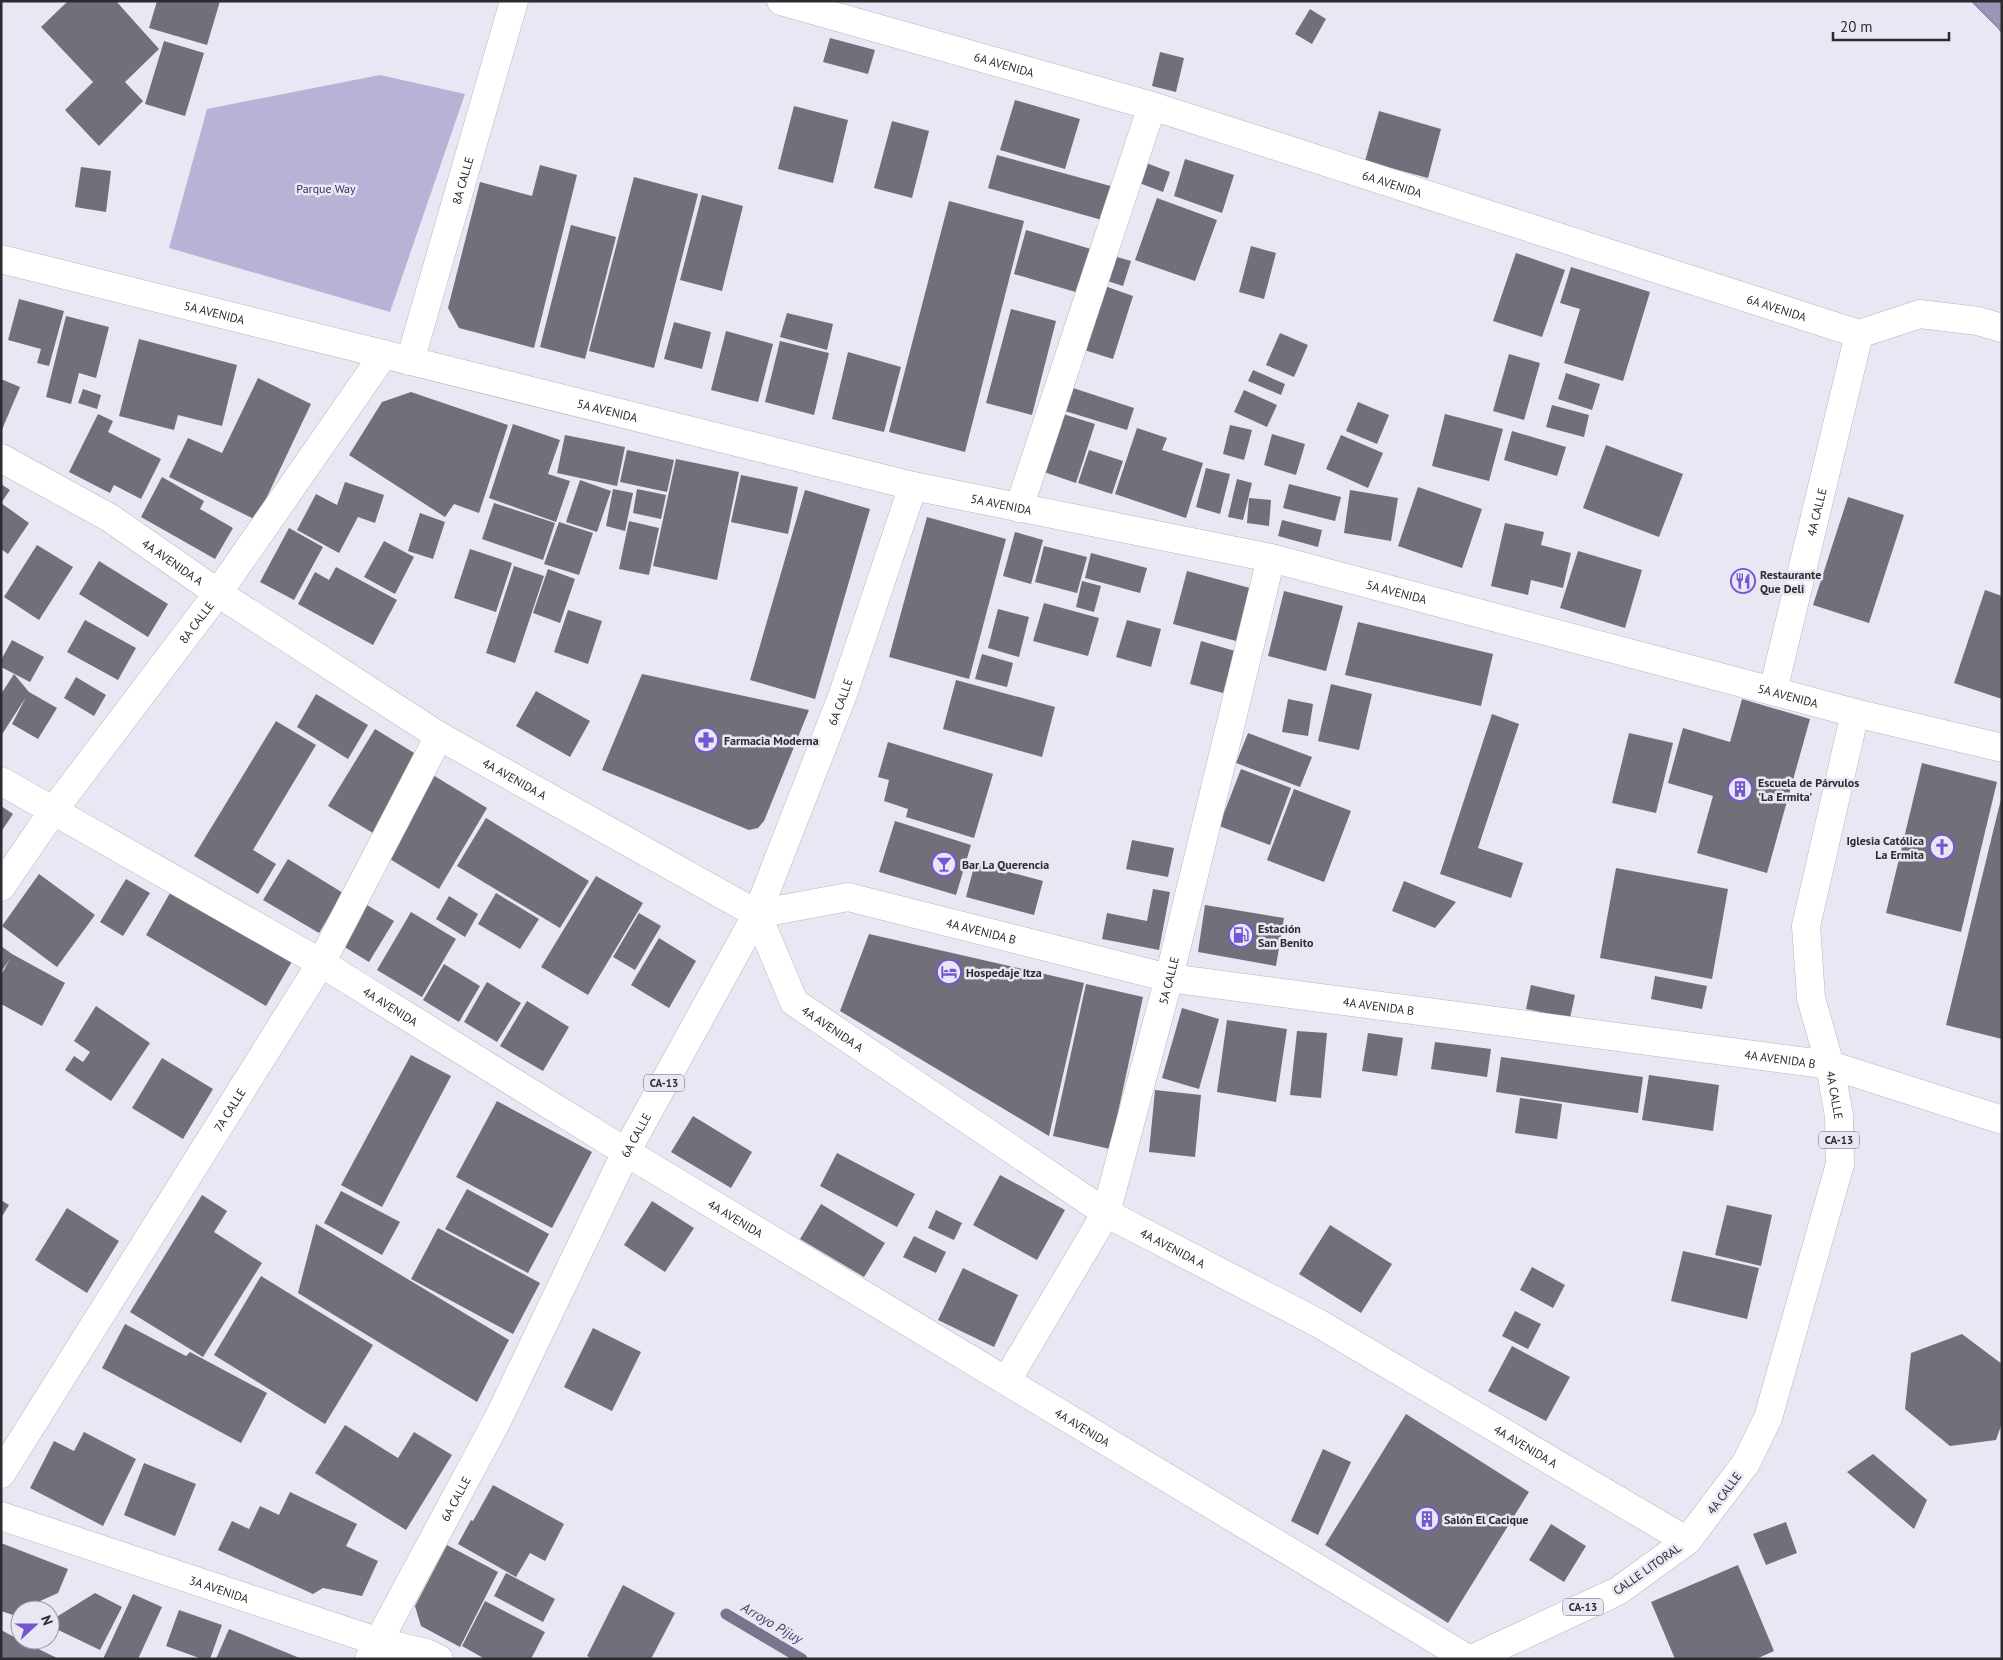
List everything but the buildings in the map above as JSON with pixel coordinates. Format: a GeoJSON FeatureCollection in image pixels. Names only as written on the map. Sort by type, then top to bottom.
{"type":"FeatureCollection","features":[{"type":"Feature","properties":{"kind":"street","name":"8A CALLE"},"geometry":{"type":"LineString","coordinates":[[410,361],[514,1]]}},
{"type":"Feature","properties":{"kind":"street","name":"6A AVENIDA"},"geometry":{"type":"LineString","coordinates":[[781,1],[1152,106],[1859,334]]}},
{"type":"Feature","properties":{"kind":"street"},"geometry":{"type":"LineString","coordinates":[[1019,508],[1152,106]]}},
{"type":"Feature","properties":{"kind":"street","name":"5A AVENIDA"},"geometry":{"type":"LineString","coordinates":[[1,259],[912,486],[1271,558],[1854,713],[2002,748]]}},
{"type":"Feature","properties":{"kind":"street"},"geometry":{"type":"LineString","coordinates":[[1859,334],[1920,314],[1978,321],[2002,328]]}},
{"type":"Feature","properties":{"kind":"street","name":"4A CALLE"},"geometry":{"type":"LineString","coordinates":[[1773,691],[1859,334]]}},
{"type":"Feature","properties":{"kind":"street","name":"8A CALLE"},"geometry":{"type":"LineString","coordinates":[[1,887],[54,811],[218,593],[384,354]]}},
{"type":"Feature","properties":{"kind":"street","name":"4A AVENIDA A"},"geometry":{"type":"LineString","coordinates":[[1,458],[110,518],[218,593],[439,736],[756,914],[794,1002],[1106,1213],[1318,1323],[1687,1541]]}},
{"type":"Feature","properties":{"kind":"street","name":"6A CALLE"},"geometry":{"type":"LineString","coordinates":[[374,1650],[498,1419],[626,1152],[756,914],[843,694],[912,486]]}},
{"type":"Feature","properties":{"kind":"street","name":"5A CALLE"},"geometry":{"type":"LineString","coordinates":[[1007,1380],[1106,1213],[1169,978],[1271,558]]}},
{"type":"Feature","properties":{"kind":"street","name":"4A CALLE"},"geometry":{"type":"LineString","coordinates":[[1687,1541],[1746,1463],[1768,1418],[1840,1164],[1839,1116],[1830,1065],[1811,998],[1806,926],[1854,713]]}},
{"type":"Feature","properties":{"kind":"street","name":"7A CALLE"},"geometry":{"type":"LineString","coordinates":[[1,1474],[321,963],[439,736]]}},
{"type":"Feature","properties":{"kind":"street","name":"4A AVENIDA"},"geometry":{"type":"LineString","coordinates":[[1,781],[321,963],[626,1152],[1468,1659]]}},
{"type":"Feature","properties":{"kind":"street","name":"4A AVENIDA B"},"geometry":{"type":"LineString","coordinates":[[756,914],[848,897],[1169,978],[1830,1065],[2002,1120]]}},
{"type":"Feature","properties":{"kind":"street","name":"3A AVENIDA"},"geometry":{"type":"LineString","coordinates":[[1,1516],[374,1650],[426,1653],[438,1659]]}},
{"type":"Feature","properties":{"kind":"street","name":"CALLE LITORAL"},"geometry":{"type":"LineString","coordinates":[[1472,1659],[1618,1591],[1687,1541]]}},
{"type":"Feature","properties":{"kind":"green space","name":"Parque Way"},"geometry":{"type":"Polygon","coordinates":[[[380,75],[465,94],[390,312],[169,248],[207,109],[380,75]]]}},
{"type":"Feature","properties":{"kind":"shaded area"},"geometry":{"type":"Polygon","coordinates":[[[1971,1],[2002,1],[2002,34],[1999,29],[1971,1]]]}},
{"type":"Feature","properties":{"kind":"waterway","name":"Arroyo Pijuy"},"geometry":{"type":"LineString","coordinates":[[726,1614],[802,1659]]}},
{"type":"Feature","properties":{"kind":"place","name":"Restaurante Que Deli"},"geometry":{"type":"Point","coordinates":[1743,581]}},
{"type":"Feature","properties":{"kind":"place","name":"Farmacia Moderna"},"geometry":{"type":"Point","coordinates":[706,740]}},
{"type":"Feature","properties":{"kind":"place","name":"Escuela de Párvulos 'La Ermita'"},"geometry":{"type":"Point","coordinates":[1740,789]}},
{"type":"Feature","properties":{"kind":"place","name":"Iglesia Católica La Ermita"},"geometry":{"type":"Point","coordinates":[1942,847]}},
{"type":"Feature","properties":{"kind":"place","name":"Bar La Querencia"},"geometry":{"type":"Point","coordinates":[944,864]}},
{"type":"Feature","properties":{"kind":"place","name":"Estación San Benito"},"geometry":{"type":"Point","coordinates":[1241,935]}},
{"type":"Feature","properties":{"kind":"place","name":"Hospedaje Itza"},"geometry":{"type":"Point","coordinates":[949,972]}},
{"type":"Feature","properties":{"kind":"place","name":"Salón El Cacique"},"geometry":{"type":"Point","coordinates":[1427,1519]}}]}
